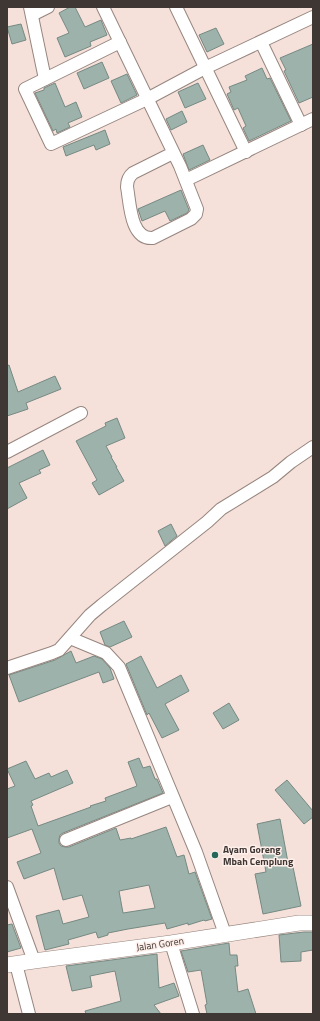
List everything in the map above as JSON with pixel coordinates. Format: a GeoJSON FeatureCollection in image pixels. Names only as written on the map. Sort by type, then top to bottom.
{"type":"FeatureCollection","features":[{"type":"Feature","properties":{"kind":"street"},"geometry":{"type":"LineString","coordinates":[[45,79],[31,11],[48,7]]}},
{"type":"Feature","properties":{"kind":"street"},"geometry":{"type":"LineString","coordinates":[[103,7],[186,180],[196,205],[197,212],[191,219],[153,238],[150,238],[142,235],[136,229],[132,219],[127,181],[133,173],[173,153]]}},
{"type":"Feature","properties":{"kind":"street"},"geometry":{"type":"LineString","coordinates":[[180,8],[205,68],[246,152]]}},
{"type":"Feature","properties":{"kind":"street"},"geometry":{"type":"LineString","coordinates":[[120,42],[25,89],[51,144],[147,98],[205,68],[313,17]]}},
{"type":"Feature","properties":{"kind":"street"},"geometry":{"type":"LineString","coordinates":[[261,42],[301,125]]}},
{"type":"Feature","properties":{"kind":"street"},"geometry":{"type":"LineString","coordinates":[[186,180],[313,119]]}},
{"type":"Feature","properties":{"kind":"street"},"geometry":{"type":"LineString","coordinates":[[7,452],[81,412]]}},
{"type":"Feature","properties":{"kind":"street"},"geometry":{"type":"LineString","coordinates":[[7,668],[59,650],[98,607],[207,522],[221,509],[273,477],[313,447]]}},
{"type":"Feature","properties":{"kind":"street"},"geometry":{"type":"LineString","coordinates":[[70,638],[106,653],[119,667],[196,852],[225,934]]}},
{"type":"Feature","properties":{"kind":"street"},"geometry":{"type":"LineString","coordinates":[[66,840],[172,797]]}},
{"type":"Feature","properties":{"kind":"street"},"geometry":{"type":"LineString","coordinates":[[7,887],[34,961]]}},
{"type":"Feature","properties":{"kind":"street","name":"Jalan Goren"},"geometry":{"type":"LineString","coordinates":[[12,965],[313,922]]}},
{"type":"Feature","properties":{"kind":"street"},"geometry":{"type":"LineString","coordinates":[[171,943],[193,1014]]}},
{"type":"Feature","properties":{"kind":"street"},"geometry":{"type":"LineString","coordinates":[[12,965],[29,1014]]}},
{"type":"Feature","properties":{"kind":"building"},"geometry":{"type":"Polygon","coordinates":[[[70,7],[75,7],[85,27],[101,20],[107,35],[90,42],[91,46],[65,57],[57,38],[69,33],[59,13],[70,7]]]}},
{"type":"Feature","properties":{"kind":"building"},"geometry":{"type":"Polygon","coordinates":[[[21,24],[26,40],[12,44],[7,27],[21,24]]]}},
{"type":"Feature","properties":{"kind":"building"},"geometry":{"type":"Polygon","coordinates":[[[216,28],[224,44],[207,52],[199,35],[216,28]]]}},
{"type":"Feature","properties":{"kind":"building"},"geometry":{"type":"Polygon","coordinates":[[[313,44],[313,97],[299,103],[284,71],[286,70],[280,58],[313,44]]]}},
{"type":"Feature","properties":{"kind":"building"},"geometry":{"type":"Polygon","coordinates":[[[102,62],[109,78],[84,89],[77,73],[102,62]]]}},
{"type":"Feature","properties":{"kind":"building"},"geometry":{"type":"Polygon","coordinates":[[[262,68],[267,79],[270,78],[291,121],[249,141],[243,128],[246,126],[238,108],[234,110],[227,94],[231,92],[229,87],[247,80],[245,76],[262,68]]]}},
{"type":"Feature","properties":{"kind":"building"},"geometry":{"type":"Polygon","coordinates":[[[127,74],[137,95],[121,103],[111,81],[127,74]]]}},
{"type":"Feature","properties":{"kind":"building"},"geometry":{"type":"Polygon","coordinates":[[[55,83],[65,107],[76,102],[82,117],[68,123],[70,127],[57,133],[56,129],[53,131],[35,93],[44,90],[44,88],[55,83]]]}},
{"type":"Feature","properties":{"kind":"building"},"geometry":{"type":"Polygon","coordinates":[[[198,83],[206,99],[185,108],[178,92],[198,83]]]}},
{"type":"Feature","properties":{"kind":"building"},"geometry":{"type":"Polygon","coordinates":[[[182,111],[187,122],[171,130],[166,119],[182,111]]]}},
{"type":"Feature","properties":{"kind":"building"},"geometry":{"type":"Polygon","coordinates":[[[105,130],[110,144],[96,150],[94,145],[66,156],[63,147],[105,130]]]}},
{"type":"Feature","properties":{"kind":"building"},"geometry":{"type":"Polygon","coordinates":[[[203,145],[210,160],[189,170],[183,154],[203,145]]]}},
{"type":"Feature","properties":{"kind":"building"},"geometry":{"type":"Polygon","coordinates":[[[181,190],[189,210],[187,213],[170,221],[165,211],[142,221],[138,209],[181,190]]]}},
{"type":"Feature","properties":{"kind":"building"},"geometry":{"type":"Polygon","coordinates":[[[9,365],[18,392],[55,376],[61,389],[26,403],[28,409],[7,416],[7,366],[9,365]]]}},
{"type":"Feature","properties":{"kind":"building"},"geometry":{"type":"Polygon","coordinates":[[[117,418],[125,438],[106,446],[124,481],[99,495],[92,483],[97,480],[76,441],[106,426],[105,423],[117,418]]]}},
{"type":"Feature","properties":{"kind":"building"},"geometry":{"type":"Polygon","coordinates":[[[43,450],[50,465],[39,470],[41,473],[19,483],[27,498],[7,509],[7,468],[43,450]]]}},
{"type":"Feature","properties":{"kind":"building"},"geometry":{"type":"Polygon","coordinates":[[[171,524],[177,536],[165,546],[158,531],[171,524]]]}},
{"type":"Feature","properties":{"kind":"building"},"geometry":{"type":"Polygon","coordinates":[[[124,621],[132,637],[110,647],[105,645],[100,632],[124,621]]]}},
{"type":"Feature","properties":{"kind":"building"},"geometry":{"type":"Polygon","coordinates":[[[71,651],[76,663],[94,656],[102,659],[110,668],[114,679],[103,683],[99,672],[19,702],[9,675],[55,660],[71,651]]]}},
{"type":"Feature","properties":{"kind":"building"},"geometry":{"type":"Polygon","coordinates":[[[141,656],[157,688],[181,675],[189,691],[165,704],[179,730],[162,738],[149,713],[147,715],[126,664],[141,656]]]}},
{"type":"Feature","properties":{"kind":"building"},"geometry":{"type":"Polygon","coordinates":[[[229,703],[239,720],[223,729],[213,713],[229,703]]]}},
{"type":"Feature","properties":{"kind":"building"},"geometry":{"type":"Polygon","coordinates":[[[139,758],[143,768],[150,766],[163,793],[63,833],[60,835],[59,843],[61,846],[69,847],[116,828],[120,840],[131,839],[166,827],[177,857],[184,855],[189,874],[195,872],[212,919],[188,925],[188,923],[167,929],[165,923],[128,929],[108,933],[108,935],[98,938],[96,932],[68,940],[69,944],[45,950],[36,916],[59,910],[63,924],[89,917],[82,895],[63,900],[54,868],[24,879],[17,862],[41,853],[32,829],[7,838],[7,789],[15,786],[7,769],[26,761],[35,779],[49,773],[51,777],[67,770],[73,783],[31,801],[33,805],[31,806],[38,826],[106,801],[105,798],[137,786],[128,762],[139,758]],[[149,885],[119,891],[123,913],[155,908],[149,885]]]}},
{"type":"Feature","properties":{"kind":"building"},"geometry":{"type":"Polygon","coordinates":[[[287,780],[313,811],[313,817],[304,824],[275,790],[287,780]]]}},
{"type":"Feature","properties":{"kind":"building"},"geometry":{"type":"Polygon","coordinates":[[[280,819],[289,868],[293,867],[301,906],[263,914],[255,874],[266,872],[257,824],[280,819]]]}},
{"type":"Feature","properties":{"kind":"building"},"geometry":{"type":"Polygon","coordinates":[[[12,924],[21,948],[7,952],[7,925],[12,924]]]}},
{"type":"Feature","properties":{"kind":"building"},"geometry":{"type":"Polygon","coordinates":[[[313,932],[313,950],[301,952],[301,961],[281,962],[279,935],[313,932]]]}},
{"type":"Feature","properties":{"kind":"building"},"geometry":{"type":"Polygon","coordinates":[[[229,943],[230,955],[237,955],[238,966],[235,966],[238,992],[248,989],[256,1014],[207,1014],[205,1005],[207,1004],[201,970],[188,972],[181,951],[229,943]]]}},
{"type":"Feature","properties":{"kind":"building"},"geometry":{"type":"Polygon","coordinates":[[[157,954],[159,988],[174,983],[179,996],[154,1005],[161,1014],[86,1014],[85,1011],[121,1001],[115,971],[90,976],[92,987],[72,991],[66,966],[157,954]]]}},
{"type":"Feature","properties":{"kind":"place","name":"Ayam Goreng Mbah Cemplung"},"geometry":{"type":"Point","coordinates":[215,855]}}]}
